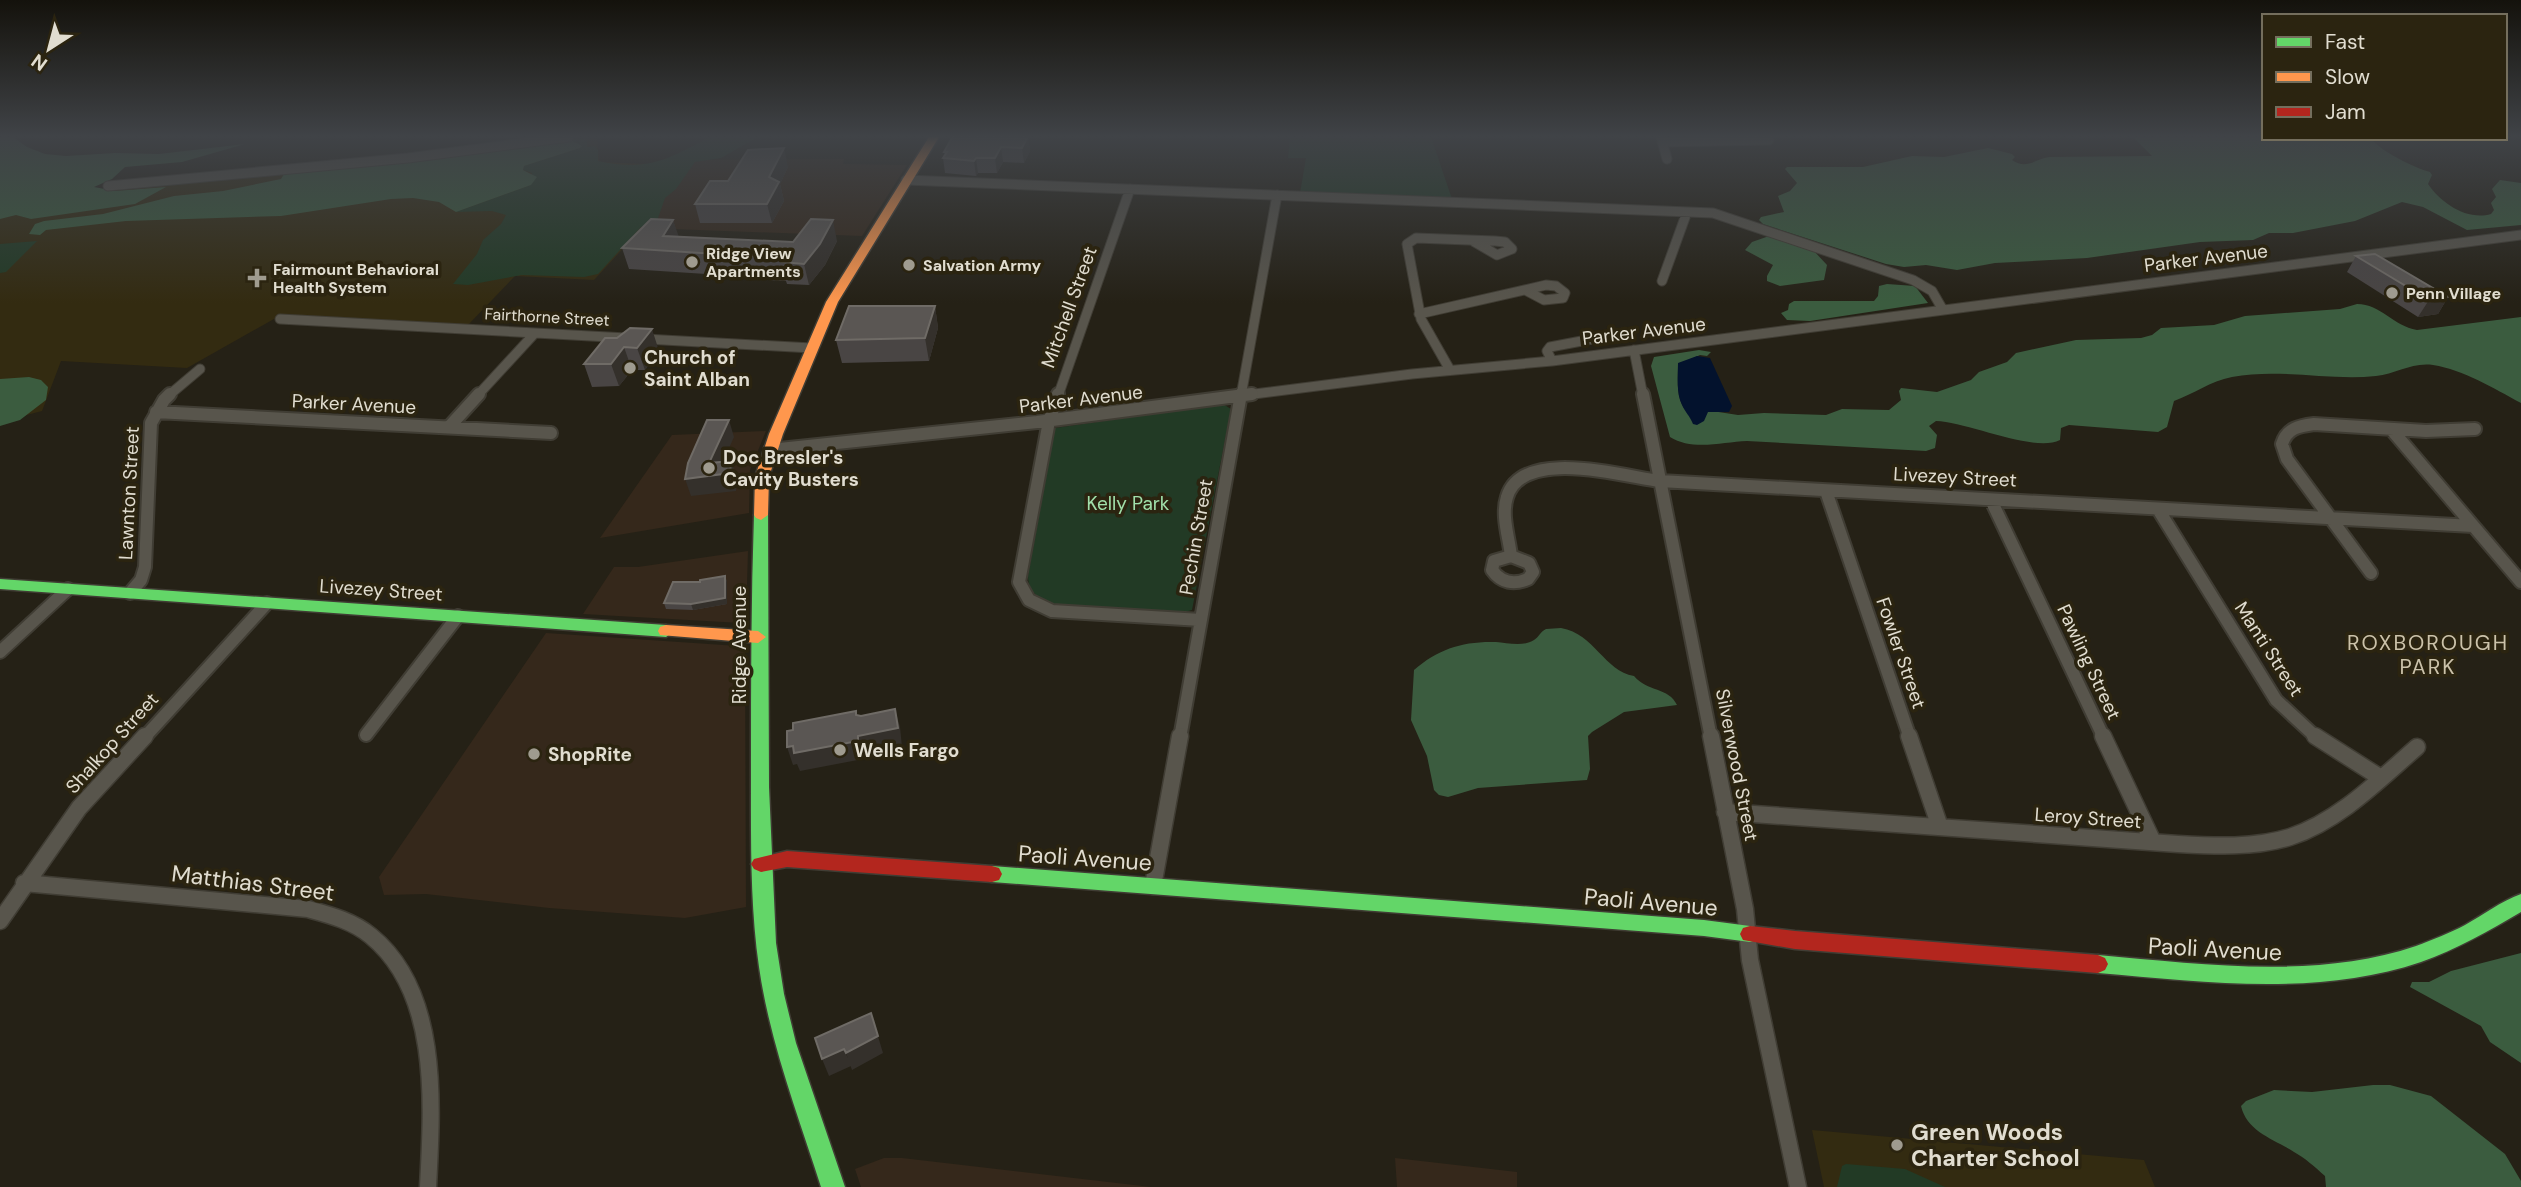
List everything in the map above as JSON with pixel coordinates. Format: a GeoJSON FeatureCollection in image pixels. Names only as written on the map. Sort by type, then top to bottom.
{"type":"FeatureCollection","features":[{"type":"Feature","properties":{"kind":"street","name":"Ridge Avenue"},"geometry":{"type":"LineString","coordinates":[[833,1187],[796,1079],[774,994],[765,934],[761,864],[758,638],[762,477],[770,450],[839,289],[898,192]]}},
{"type":"Feature","properties":{"kind":"street","name":"Mitchell Street"},"geometry":{"type":"LineString","coordinates":[[1129,192],[1049,421],[1020,575],[1021,589],[1029,600],[1043,608],[1062,612],[1201,620]]}},
{"type":"Feature","properties":{"kind":"street"},"geometry":{"type":"LineString","coordinates":[[1213,192],[1723,215],[1913,280],[1932,291],[1943,310]]}},
{"type":"Feature","properties":{"kind":"street","name":"Pechin Street"},"geometry":{"type":"LineString","coordinates":[[1153,886],[1277,195]]}},
{"type":"Feature","properties":{"kind":"street"},"geometry":{"type":"LineString","coordinates":[[1662,281],[1687,212]]}},
{"type":"Feature","properties":{"kind":"street","name":"Parker Avenue"},"geometry":{"type":"LineString","coordinates":[[770,450],[1049,421],[1450,370],[1552,361],[2521,236]]}},
{"type":"Feature","properties":{"kind":"street"},"geometry":{"type":"LineString","coordinates":[[1450,370],[1419,314],[1408,242],[1416,239],[1473,241]]}},
{"type":"Feature","properties":{"kind":"street"},"geometry":{"type":"LineString","coordinates":[[1657,263],[1668,265]]}},
{"type":"Feature","properties":{"kind":"street"},"geometry":{"type":"LineString","coordinates":[[1419,314],[1527,291]]}},
{"type":"Feature","properties":{"kind":"street","name":"Fairthorne Street"},"geometry":{"type":"LineString","coordinates":[[280,319],[812,348]]}},
{"type":"Feature","properties":{"kind":"street"},"geometry":{"type":"LineString","coordinates":[[449,427],[534,332]]}},
{"type":"Feature","properties":{"kind":"street"},"geometry":{"type":"LineString","coordinates":[[1552,361],[1547,351],[1550,347],[1624,333]]}},
{"type":"Feature","properties":{"kind":"street","name":"Silverwood Street"},"geometry":{"type":"LineString","coordinates":[[1634,350],[1745,909],[1746,934],[1768,1054],[1798,1187]]}},
{"type":"Feature","properties":{"kind":"street","name":"Lawnton Street"},"geometry":{"type":"LineString","coordinates":[[130,593],[141,580],[145,567],[150,432],[156,412],[170,393],[200,369]]}},
{"type":"Feature","properties":{"kind":"street","name":"Parker Avenue"},"geometry":{"type":"LineString","coordinates":[[156,412],[551,433]]}},
{"type":"Feature","properties":{"kind":"street"},"geometry":{"type":"LineString","coordinates":[[2371,573],[2284,453],[2281,444],[2285,434],[2297,427],[2314,424],[2391,429],[2475,429]]}},
{"type":"Feature","properties":{"kind":"street"},"geometry":{"type":"LineString","coordinates":[[2391,429],[2521,582]]}},
{"type":"Feature","properties":{"kind":"street","name":"Livezey Street"},"geometry":{"type":"LineString","coordinates":[[1511,556],[1507,498],[1513,485],[1525,475],[1551,468],[1571,468],[1660,481],[2473,526]]}},
{"type":"Feature","properties":{"kind":"street","name":"Fowler Street"},"geometry":{"type":"LineString","coordinates":[[1826,491],[1940,827]]}},
{"type":"Feature","properties":{"kind":"street","name":"Pawling Street"},"geometry":{"type":"LineString","coordinates":[[1991,500],[2153,842]]}},
{"type":"Feature","properties":{"kind":"street","name":"Manti Street"},"geometry":{"type":"LineString","coordinates":[[2158,509],[2276,700],[2309,733],[2381,778]]}},
{"type":"Feature","properties":{"kind":"street","name":"Livezey Street"},"geometry":{"type":"LineString","coordinates":[[0,584],[758,638]]}},
{"type":"Feature","properties":{"kind":"street"},"geometry":{"type":"LineString","coordinates":[[0,652],[68,589]]}},
{"type":"Feature","properties":{"kind":"street","name":"Shalkop Street"},"geometry":{"type":"LineString","coordinates":[[0,920],[79,808],[267,603]]}},
{"type":"Feature","properties":{"kind":"street"},"geometry":{"type":"LineString","coordinates":[[366,735],[458,616]]}},
{"type":"Feature","properties":{"kind":"street","name":"Leroy Street"},"geometry":{"type":"LineString","coordinates":[[1725,812],[2230,846],[2292,837],[2323,822],[2417,747]]}},
{"type":"Feature","properties":{"kind":"street","name":"Paoli Avenue"},"geometry":{"type":"LineString","coordinates":[[761,864],[787,859],[820,860],[1746,934],[2231,976],[2270,977],[2363,969],[2430,953],[2476,933],[2521,902]]}},
{"type":"Feature","properties":{"kind":"street","name":"Matthias Street"},"geometry":{"type":"LineString","coordinates":[[24,883],[308,909],[332,914],[368,932],[394,960],[415,1003],[430,1052],[432,1096],[428,1187]]}},
{"type":"Feature","properties":{"kind":"shaded area","name":"Fairmount Behavioral Health System"},"geometry":{"type":"Polygon","coordinates":[[[0,192],[645,192],[619,227],[642,228],[594,280],[515,276],[468,325],[281,315],[187,368],[61,361],[42,411],[0,422],[0,192]]]}},
{"type":"Feature","properties":{"kind":"shaded area"},"geometry":{"type":"Polygon","coordinates":[[[647,192],[890,192],[862,236],[618,227],[647,192]]]}},
{"type":"Feature","properties":{"kind":"shaded area"},"geometry":{"type":"Polygon","coordinates":[[[766,431],[750,470],[749,513],[600,538],[672,435],[766,431]]]}},
{"type":"Feature","properties":{"kind":"shaded area"},"geometry":{"type":"Polygon","coordinates":[[[748,551],[746,617],[741,623],[583,614],[614,567],[638,567],[748,551]]]}},
{"type":"Feature","properties":{"kind":"shaded area"},"geometry":{"type":"Polygon","coordinates":[[[546,633],[738,646],[745,650],[746,907],[685,918],[549,908],[426,894],[384,895],[379,877],[546,633]]]}},
{"type":"Feature","properties":{"kind":"shaded area","name":"Green Woods Charter School"},"geometry":{"type":"Polygon","coordinates":[[[1812,1130],[2144,1160],[2155,1187],[1824,1187],[1812,1130]]]}},
{"type":"Feature","properties":{"kind":"shaded area"},"geometry":{"type":"Polygon","coordinates":[[[884,1158],[1151,1187],[861,1187],[855,1169],[884,1158]]]}},
{"type":"Feature","properties":{"kind":"shaded area"},"geometry":{"type":"Polygon","coordinates":[[[1395,1158],[1517,1172],[1517,1187],[1397,1187],[1395,1158]]]}},
{"type":"Feature","properties":{"kind":"green space"},"geometry":{"type":"Polygon","coordinates":[[[0,192],[156,192],[135,204],[31,219],[16,215],[0,219],[0,192]]]}},
{"type":"Feature","properties":{"kind":"green space"},"geometry":{"type":"Polygon","coordinates":[[[209,192],[510,192],[456,212],[439,202],[413,198],[391,199],[281,216],[126,221],[46,230],[40,235],[29,234],[35,224],[44,221],[103,214],[174,196],[209,192]]]}},
{"type":"Feature","properties":{"kind":"green space"},"geometry":{"type":"Polygon","coordinates":[[[510,192],[672,192],[665,198],[657,221],[641,227],[598,274],[584,277],[522,275],[468,285],[453,284],[477,254],[483,240],[501,224],[506,215],[492,211],[456,212],[510,192]]]}},
{"type":"Feature","properties":{"kind":"green space"},"geometry":{"type":"Polygon","coordinates":[[[1450,192],[1452,199],[1300,193],[1450,192]]]}},
{"type":"Feature","properties":{"kind":"green space"},"geometry":{"type":"Polygon","coordinates":[[[1787,192],[2434,192],[2455,209],[2482,216],[2491,214],[2494,210],[2491,203],[2496,197],[2494,192],[2521,192],[2521,225],[2467,230],[2423,207],[2402,202],[2355,221],[2293,233],[2269,233],[2253,240],[2200,242],[2087,258],[1995,263],[1957,270],[1926,265],[1904,267],[1886,264],[1763,224],[1759,220],[1761,217],[1784,212],[1778,196],[1787,192]]]}},
{"type":"Feature","properties":{"kind":"green space"},"geometry":{"type":"Polygon","coordinates":[[[1772,235],[1813,250],[1827,265],[1824,280],[1780,286],[1767,281],[1773,265],[1745,250],[1752,242],[1772,235]]]}},
{"type":"Feature","properties":{"kind":"green space"},"geometry":{"type":"Polygon","coordinates":[[[37,241],[6,272],[0,273],[0,244],[37,241]]]}},
{"type":"Feature","properties":{"kind":"green space"},"geometry":{"type":"Polygon","coordinates":[[[1879,286],[1915,286],[1928,303],[1810,321],[1787,320],[1781,313],[1788,310],[1789,304],[1794,301],[1874,301],[1878,296],[1879,286]]]}},
{"type":"Feature","properties":{"kind":"green space"},"geometry":{"type":"Polygon","coordinates":[[[2357,304],[2373,308],[2417,330],[2521,317],[2521,403],[2467,375],[2445,367],[2425,365],[2376,376],[2268,374],[2224,379],[2174,401],[2167,427],[2158,432],[2069,425],[2061,428],[2060,440],[2034,443],[1936,421],[1929,426],[1937,435],[1935,448],[1926,451],[1747,441],[1698,445],[1670,437],[1651,366],[1654,357],[1699,350],[1711,352],[1707,356],[1700,355],[1678,365],[1680,399],[1691,415],[1712,411],[1738,415],[1826,415],[1842,409],[1889,410],[1901,400],[1901,388],[1937,392],[1971,380],[1979,372],[2007,362],[2016,353],[2076,340],[2141,338],[2152,335],[2161,328],[2214,325],[2245,316],[2340,309],[2357,304]]]}},
{"type":"Feature","properties":{"kind":"green space"},"geometry":{"type":"Polygon","coordinates":[[[29,377],[41,380],[48,387],[46,400],[20,420],[0,426],[0,379],[29,377]]]}},
{"type":"Feature","properties":{"kind":"green space","name":"Kelly Park"},"geometry":{"type":"Polygon","coordinates":[[[1223,404],[1231,409],[1192,610],[1185,612],[1060,605],[1043,600],[1034,593],[1028,576],[1055,428],[1223,404]]]}},
{"type":"Feature","properties":{"kind":"green space"},"geometry":{"type":"Polygon","coordinates":[[[1561,628],[1583,637],[1615,667],[1645,685],[1669,695],[1677,705],[1624,712],[1592,732],[1588,736],[1590,769],[1587,780],[1478,788],[1448,797],[1439,795],[1434,790],[1427,756],[1411,720],[1414,670],[1432,657],[1462,645],[1484,642],[1525,643],[1534,640],[1546,629],[1561,628]]]}},
{"type":"Feature","properties":{"kind":"green space"},"geometry":{"type":"Polygon","coordinates":[[[2521,953],[2521,1063],[2490,1042],[2481,1026],[2410,987],[2412,982],[2429,982],[2451,971],[2521,953]]]}},
{"type":"Feature","properties":{"kind":"green space"},"geometry":{"type":"Polygon","coordinates":[[[2390,1085],[2431,1096],[2505,1154],[2521,1181],[2521,1187],[2326,1187],[2325,1176],[2302,1157],[2255,1129],[2244,1115],[2241,1106],[2246,1101],[2274,1090],[2312,1092],[2390,1085]]]}},
{"type":"Feature","properties":{"kind":"green space"},"geometry":{"type":"Polygon","coordinates":[[[1846,1164],[1905,1169],[1945,1187],[1837,1187],[1842,1166],[1846,1164]]]}},
{"type":"Feature","properties":{"kind":"water"},"geometry":{"type":"Polygon","coordinates":[[[1697,356],[1710,358],[1732,406],[1729,412],[1708,412],[1704,421],[1697,425],[1693,424],[1682,405],[1678,363],[1697,356]]]}},
{"type":"Feature","properties":{"kind":"building"},"geometry":{"type":"Polygon","coordinates":[[[703,192],[773,192],[767,204],[695,204],[703,192]]]}},
{"type":"Feature","properties":{"kind":"building"},"geometry":{"type":"Polygon","coordinates":[[[651,219],[673,220],[663,236],[793,242],[811,219],[833,220],[820,244],[804,264],[763,259],[764,257],[622,248],[651,219]]]}},
{"type":"Feature","properties":{"kind":"building"},"geometry":{"type":"Polygon","coordinates":[[[2375,254],[2448,297],[2429,300],[2356,256],[2375,254]]]}},
{"type":"Feature","properties":{"kind":"building"},"geometry":{"type":"Polygon","coordinates":[[[849,306],[935,306],[925,338],[836,340],[849,306]]]}},
{"type":"Feature","properties":{"kind":"building"},"geometry":{"type":"Polygon","coordinates":[[[630,328],[652,329],[637,348],[624,347],[611,364],[584,364],[605,338],[617,338],[630,328]]]}},
{"type":"Feature","properties":{"kind":"building"},"geometry":{"type":"Polygon","coordinates":[[[707,420],[729,420],[709,463],[731,461],[730,473],[685,479],[688,463],[707,420]]]}},
{"type":"Feature","properties":{"kind":"building"},"geometry":{"type":"Polygon","coordinates":[[[725,576],[725,598],[691,604],[664,603],[673,582],[700,582],[725,576]]]}},
{"type":"Feature","properties":{"kind":"building"},"geometry":{"type":"Polygon","coordinates":[[[895,709],[898,728],[858,736],[858,741],[794,753],[793,746],[787,747],[787,731],[793,730],[793,723],[856,711],[856,715],[861,716],[895,709]]]}},
{"type":"Feature","properties":{"kind":"building"},"geometry":{"type":"Polygon","coordinates":[[[871,1013],[878,1036],[846,1053],[844,1049],[822,1059],[815,1038],[871,1013]]]}},
{"type":"Feature","properties":{"kind":"traffic: fast"},"geometry":{"type":"LineString","coordinates":[[761,515],[760,787],[766,943],[774,994],[786,1043],[833,1187]]}},
{"type":"Feature","properties":{"kind":"traffic: fast"},"geometry":{"type":"LineString","coordinates":[[0,584],[666,631]]}},
{"type":"Feature","properties":{"kind":"traffic: fast"},"geometry":{"type":"LineString","coordinates":[[992,874],[1704,928],[1750,934]]}},
{"type":"Feature","properties":{"kind":"traffic: fast"},"geometry":{"type":"LineString","coordinates":[[2098,964],[2265,975],[2317,974],[2367,967],[2418,954],[2469,933],[2521,902]]}},
{"type":"Feature","properties":{"kind":"traffic: slow"},"geometry":{"type":"LineString","coordinates":[[761,515],[762,477],[776,434],[832,302],[900,192]]}},
{"type":"Feature","properties":{"kind":"traffic: slow"},"geometry":{"type":"LineString","coordinates":[[666,631],[758,637]]}},
{"type":"Feature","properties":{"kind":"traffic: jam"},"geometry":{"type":"LineString","coordinates":[[761,864],[787,859],[992,874]]}},
{"type":"Feature","properties":{"kind":"traffic: jam"},"geometry":{"type":"LineString","coordinates":[[1750,934],[1795,940],[2098,964]]}},
{"type":"Feature","properties":{"kind":"place","name":"Ridge View Apartments"},"geometry":{"type":"Point","coordinates":[692,262]}},
{"type":"Feature","properties":{"kind":"place","name":"Salvation Army"},"geometry":{"type":"Point","coordinates":[909,265]}},
{"type":"Feature","properties":{"kind":"place","name":"Fairmount Behavioral Health System"},"geometry":{"type":"Point","coordinates":[257,278]}},
{"type":"Feature","properties":{"kind":"place","name":"Penn Village"},"geometry":{"type":"Point","coordinates":[2392,293]}},
{"type":"Feature","properties":{"kind":"place","name":"Church of Saint Alban"},"geometry":{"type":"Point","coordinates":[630,368]}},
{"type":"Feature","properties":{"kind":"place","name":"Doc Bresler's Cavity Busters"},"geometry":{"type":"Point","coordinates":[709,468]}},
{"type":"Feature","properties":{"kind":"place","name":"Wells Fargo"},"geometry":{"type":"Point","coordinates":[840,750]}},
{"type":"Feature","properties":{"kind":"place","name":"ShopRite"},"geometry":{"type":"Point","coordinates":[534,754]}},
{"type":"Feature","properties":{"kind":"place","name":"Green Woods Charter School"},"geometry":{"type":"Point","coordinates":[1897,1145]}},
{"type":"Feature","properties":{"kind":"district","name":"ROXBOROUGH PARK"},"geometry":{"type":"Point","coordinates":[2428,655]}}]}
